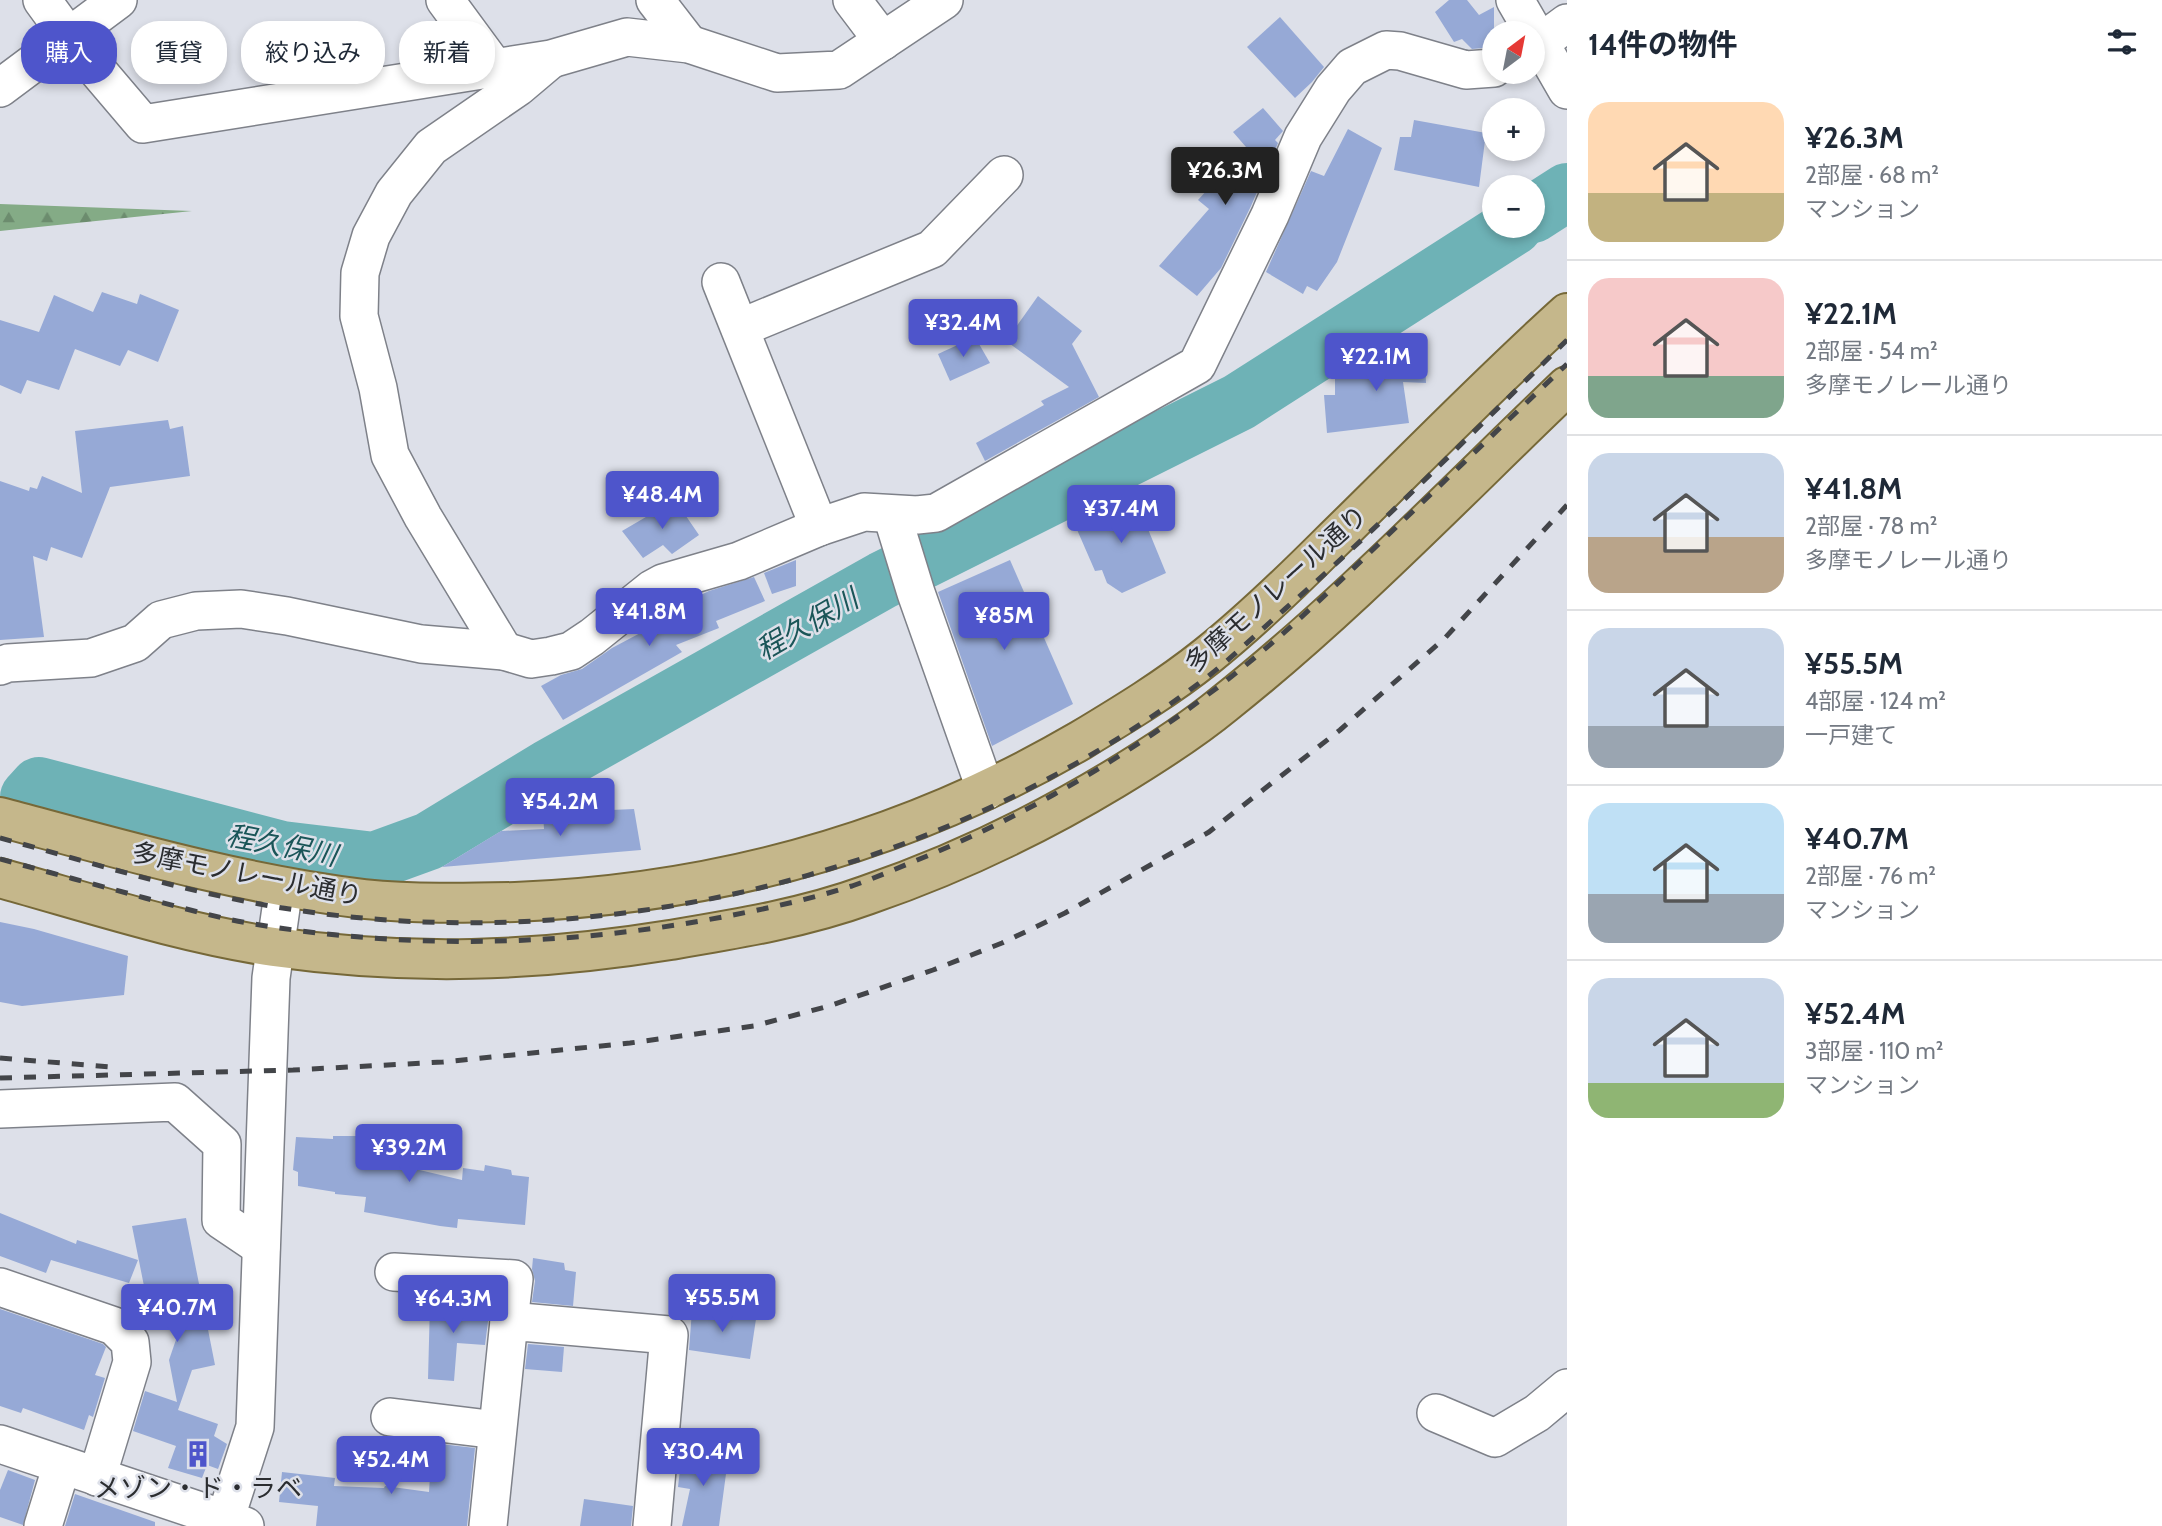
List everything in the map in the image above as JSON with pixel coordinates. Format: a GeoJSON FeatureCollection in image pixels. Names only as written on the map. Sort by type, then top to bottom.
{"type":"FeatureCollection","features":[{"type":"Feature","properties":{"kind":"main road","name":"多摩モノレール通り"},"geometry":{"type":"LineString","coordinates":[[0,817],[183,866],[284,887],[367,899],[426,903],[551,900],[674,886],[789,863],[851,845],[928,817],[986,791],[1062,751],[1135,708],[1206,657],[1305,568],[1567,313]]}},
{"type":"Feature","properties":{"kind":"main road","name":"多摩モノレール通り"},"geometry":{"type":"LineString","coordinates":[[0,878],[168,924],[276,947],[435,960],[536,957],[613,949],[736,929],[864,897],[1018,834],[1157,752],[1222,706],[1346,598],[1567,386]]}},
{"type":"Feature","properties":{"kind":"street"},"geometry":{"type":"LineString","coordinates":[[42,0],[57,21]]}},
{"type":"Feature","properties":{"kind":"street"},"geometry":{"type":"LineString","coordinates":[[90,21],[118,0]]}},
{"type":"Feature","properties":{"kind":"street"},"geometry":{"type":"LineString","coordinates":[[445,0],[460,21]]}},
{"type":"Feature","properties":{"kind":"street"},"geometry":{"type":"LineString","coordinates":[[655,0],[689,44]]}},
{"type":"Feature","properties":{"kind":"street"},"geometry":{"type":"LineString","coordinates":[[852,0],[883,41]]}},
{"type":"Feature","properties":{"kind":"street"},"geometry":{"type":"LineString","coordinates":[[495,68],[551,59],[627,37],[689,44],[777,73],[839,70],[944,0]]}},
{"type":"Feature","properties":{"kind":"street"},"geometry":{"type":"LineString","coordinates":[[1515,0],[1546,38],[1567,90]]}},
{"type":"Feature","properties":{"kind":"street"},"geometry":{"type":"LineString","coordinates":[[0,666],[8,663],[91,658],[135,643],[161,620],[196,611],[241,609],[421,644],[504,651],[531,659],[571,651],[663,583],[739,561],[818,527],[864,512],[936,513],[1197,365],[1270,215],[1303,137],[1333,89],[1352,67],[1386,50],[1400,51],[1466,70],[1482,69]]}},
{"type":"Feature","properties":{"kind":"street"},"geometry":{"type":"LineString","coordinates":[[504,651],[423,517],[390,455],[379,388],[359,316],[360,273],[371,236],[394,193],[431,147],[518,87],[551,59]]}},
{"type":"Feature","properties":{"kind":"street"},"geometry":{"type":"LineString","coordinates":[[0,88],[21,72]]}},
{"type":"Feature","properties":{"kind":"street"},"geometry":{"type":"LineString","coordinates":[[109,84],[143,124],[399,83]]}},
{"type":"Feature","properties":{"kind":"street"},"geometry":{"type":"LineString","coordinates":[[740,328],[932,249],[1004,175]]}},
{"type":"Feature","properties":{"kind":"street"},"geometry":{"type":"LineString","coordinates":[[721,282],[818,527]]}},
{"type":"Feature","properties":{"kind":"street"},"geometry":{"type":"LineString","coordinates":[[892,514],[916,593],[986,791]]}},
{"type":"Feature","properties":{"kind":"street"},"geometry":{"type":"LineString","coordinates":[[0,1444],[231,1524],[255,1427],[271,978],[284,887]]}},
{"type":"Feature","properties":{"kind":"street"},"geometry":{"type":"LineString","coordinates":[[0,1109],[175,1102],[222,1144],[221,1220],[261,1247]]}},
{"type":"Feature","properties":{"kind":"street"},"geometry":{"type":"LineString","coordinates":[[394,1272],[514,1279],[488,1526]]}},
{"type":"Feature","properties":{"kind":"street"},"geometry":{"type":"LineString","coordinates":[[0,1287],[114,1326],[130,1342],[132,1362],[97,1477]]}},
{"type":"Feature","properties":{"kind":"street"},"geometry":{"type":"LineString","coordinates":[[509,1321],[668,1335],[652,1526]]}},
{"type":"Feature","properties":{"kind":"street"},"geometry":{"type":"LineString","coordinates":[[1436,1413],[1495,1438],[1537,1413],[1567,1388]]}},
{"type":"Feature","properties":{"kind":"street"},"geometry":{"type":"LineString","coordinates":[[390,1417],[498,1430]]}},
{"type":"Feature","properties":{"kind":"street"},"geometry":{"type":"LineString","coordinates":[[43,1526],[62,1465]]}},
{"type":"Feature","properties":{"kind":"green space"},"geometry":{"type":"Polygon","coordinates":[[[0,204],[192,211],[0,231],[0,204]]]}},
{"type":"Feature","properties":{"kind":"building"},"geometry":{"type":"Polygon","coordinates":[[[1449,0],[1467,0],[1479,15],[1494,7],[1494,21],[1482,21],[1482,48],[1472,49],[1462,39],[1454,42],[1435,12],[1449,0]]]}},
{"type":"Feature","properties":{"kind":"building"},"geometry":{"type":"Polygon","coordinates":[[[1280,17],[1324,67],[1295,98],[1247,47],[1280,17]]]}},
{"type":"Feature","properties":{"kind":"building"},"geometry":{"type":"Polygon","coordinates":[[[1263,108],[1283,131],[1275,140],[1278,143],[1221,268],[1197,296],[1159,266],[1209,209],[1198,200],[1246,147],[1233,132],[1263,108]]]}},
{"type":"Feature","properties":{"kind":"building"},"geometry":{"type":"Polygon","coordinates":[[[1414,120],[1482,132],[1479,187],[1394,170],[1400,137],[1411,137],[1414,120]]]}},
{"type":"Feature","properties":{"kind":"building"},"geometry":{"type":"Polygon","coordinates":[[[1348,129],[1382,148],[1337,262],[1317,291],[1307,286],[1303,294],[1266,272],[1311,171],[1324,176],[1348,129]]]}},
{"type":"Feature","properties":{"kind":"building"},"geometry":{"type":"Polygon","coordinates":[[[102,292],[137,304],[140,294],[179,310],[158,362],[128,350],[120,366],[75,349],[59,390],[27,380],[21,394],[0,385],[0,320],[39,332],[54,295],[93,312],[102,292]]]}},
{"type":"Feature","properties":{"kind":"building"},"geometry":{"type":"Polygon","coordinates":[[[1038,296],[1082,331],[1072,344],[1099,397],[985,461],[976,443],[1044,405],[1041,401],[1069,387],[1006,341],[1038,296]]]}},
{"type":"Feature","properties":{"kind":"building"},"geometry":{"type":"Polygon","coordinates":[[[975,337],[990,363],[950,381],[938,354],[975,337]]]}},
{"type":"Feature","properties":{"kind":"building"},"geometry":{"type":"Polygon","coordinates":[[[1424,340],[1426,383],[1403,382],[1409,423],[1327,433],[1324,395],[1335,395],[1335,376],[1399,368],[1396,343],[1424,340]]]}},
{"type":"Feature","properties":{"kind":"building"},"geometry":{"type":"Polygon","coordinates":[[[168,420],[170,429],[183,426],[190,476],[110,487],[82,558],[51,547],[47,561],[33,556],[44,637],[0,640],[0,481],[29,491],[30,487],[37,489],[42,476],[82,493],[75,431],[168,420]]]}},
{"type":"Feature","properties":{"kind":"building"},"geometry":{"type":"Polygon","coordinates":[[[1134,495],[1166,573],[1122,593],[1107,583],[1102,570],[1095,571],[1075,525],[1084,521],[1083,515],[1134,495]]]}},
{"type":"Feature","properties":{"kind":"building"},"geometry":{"type":"Polygon","coordinates":[[[675,500],[699,535],[672,554],[663,545],[643,558],[622,531],[675,500]]]}},
{"type":"Feature","properties":{"kind":"building"},"geometry":{"type":"Polygon","coordinates":[[[796,560],[796,586],[772,594],[764,573],[796,560]]]}},
{"type":"Feature","properties":{"kind":"building"},"geometry":{"type":"Polygon","coordinates":[[[1010,560],[1073,704],[992,746],[938,592],[1010,560]]]}},
{"type":"Feature","properties":{"kind":"building"},"geometry":{"type":"Polygon","coordinates":[[[754,577],[765,601],[716,621],[719,628],[676,645],[682,652],[563,720],[541,686],[561,675],[582,669],[612,648],[678,613],[675,607],[709,591],[754,577]]]}},
{"type":"Feature","properties":{"kind":"building"},"geometry":{"type":"Polygon","coordinates":[[[634,809],[641,850],[442,867],[501,831],[544,829],[543,813],[634,809]]]}},
{"type":"Feature","properties":{"kind":"building"},"geometry":{"type":"Polygon","coordinates":[[[0,922],[128,956],[124,995],[22,1006],[0,1002],[0,922]]]}},
{"type":"Feature","properties":{"kind":"building"},"geometry":{"type":"Polygon","coordinates":[[[333,1136],[365,1136],[364,1145],[392,1151],[393,1159],[412,1159],[411,1168],[462,1180],[463,1168],[484,1171],[485,1165],[511,1170],[512,1175],[529,1177],[525,1225],[458,1219],[457,1228],[440,1226],[364,1212],[366,1197],[298,1186],[298,1172],[293,1170],[296,1137],[333,1139],[333,1136]]]}},
{"type":"Feature","properties":{"kind":"building"},"geometry":{"type":"Polygon","coordinates":[[[0,1213],[76,1244],[77,1240],[138,1260],[129,1283],[51,1260],[46,1273],[0,1256],[0,1213]]]}},
{"type":"Feature","properties":{"kind":"building"},"geometry":{"type":"Polygon","coordinates":[[[186,1218],[215,1365],[192,1370],[178,1410],[218,1424],[214,1436],[227,1444],[218,1469],[207,1465],[202,1478],[168,1468],[176,1446],[133,1431],[145,1391],[177,1402],[169,1360],[180,1328],[150,1316],[132,1226],[186,1218]]]}},
{"type":"Feature","properties":{"kind":"building"},"geometry":{"type":"Polygon","coordinates":[[[533,1258],[564,1263],[565,1270],[576,1272],[573,1306],[532,1302],[535,1281],[533,1258]]]}},
{"type":"Feature","properties":{"kind":"building"},"geometry":{"type":"Polygon","coordinates":[[[430,1303],[490,1306],[485,1345],[457,1343],[454,1381],[428,1379],[430,1303]]]}},
{"type":"Feature","properties":{"kind":"building"},"geometry":{"type":"Polygon","coordinates":[[[0,1309],[106,1347],[95,1375],[105,1378],[93,1417],[89,1415],[84,1430],[23,1408],[21,1413],[0,1406],[0,1309]]]}},
{"type":"Feature","properties":{"kind":"building"},"geometry":{"type":"Polygon","coordinates":[[[692,1310],[756,1319],[750,1359],[689,1350],[692,1310]]]}},
{"type":"Feature","properties":{"kind":"building"},"geometry":{"type":"Polygon","coordinates":[[[528,1344],[564,1347],[562,1372],[525,1369],[528,1344]]]}},
{"type":"Feature","properties":{"kind":"building"},"geometry":{"type":"Polygon","coordinates":[[[432,1443],[475,1448],[467,1526],[316,1526],[318,1506],[279,1502],[282,1472],[335,1478],[334,1486],[385,1486],[429,1492],[432,1443]]]}},
{"type":"Feature","properties":{"kind":"building"},"geometry":{"type":"Polygon","coordinates":[[[682,1452],[728,1459],[719,1526],[682,1526],[690,1489],[678,1487],[682,1452]]]}},
{"type":"Feature","properties":{"kind":"building"},"geometry":{"type":"Polygon","coordinates":[[[8,1470],[35,1480],[23,1525],[0,1517],[0,1490],[8,1470]]]}},
{"type":"Feature","properties":{"kind":"building"},"geometry":{"type":"Polygon","coordinates":[[[75,1494],[155,1522],[155,1526],[65,1526],[75,1494]]]}},
{"type":"Feature","properties":{"kind":"building"},"geometry":{"type":"Polygon","coordinates":[[[584,1499],[633,1506],[631,1526],[580,1526],[584,1499]]]}},
{"type":"Feature","properties":{"kind":"waterway","name":"程久保川"},"geometry":{"type":"LineString","coordinates":[[1545,206],[1567,192]]}},
{"type":"Feature","properties":{"kind":"waterway","name":"程久保川"},"geometry":{"type":"LineString","coordinates":[[29,797],[39,786],[282,850],[374,861],[429,841],[549,768],[883,580],[1239,402],[1495,238]]}},
{"type":"Feature","properties":{"kind":"railway"},"geometry":{"type":"LineString","coordinates":[[0,838],[155,881],[249,902],[372,919],[497,923],[622,913],[746,891],[866,857],[983,811],[1094,753],[1198,684],[1357,544],[1567,340]]}},
{"type":"Feature","properties":{"kind":"railway"},"geometry":{"type":"LineString","coordinates":[[0,859],[235,921],[305,931],[420,941],[535,940],[649,929],[762,909],[852,886],[987,829],[1061,790],[1168,724],[1274,641],[1567,364]]}},
{"type":"Feature","properties":{"kind":"railway"},"geometry":{"type":"LineString","coordinates":[[0,1078],[293,1070],[443,1062],[630,1043],[754,1026],[829,1006],[933,970],[1002,943],[1065,913],[1209,832],[1340,730],[1445,638],[1567,505]]}},
{"type":"Feature","properties":{"kind":"railway"},"geometry":{"type":"LineString","coordinates":[[0,1058],[111,1067]]}},
{"type":"Feature","properties":{"kind":"place","name":"メゾン・ド・ラベ"},"geometry":{"type":"Point","coordinates":[198,1454]}}]}
